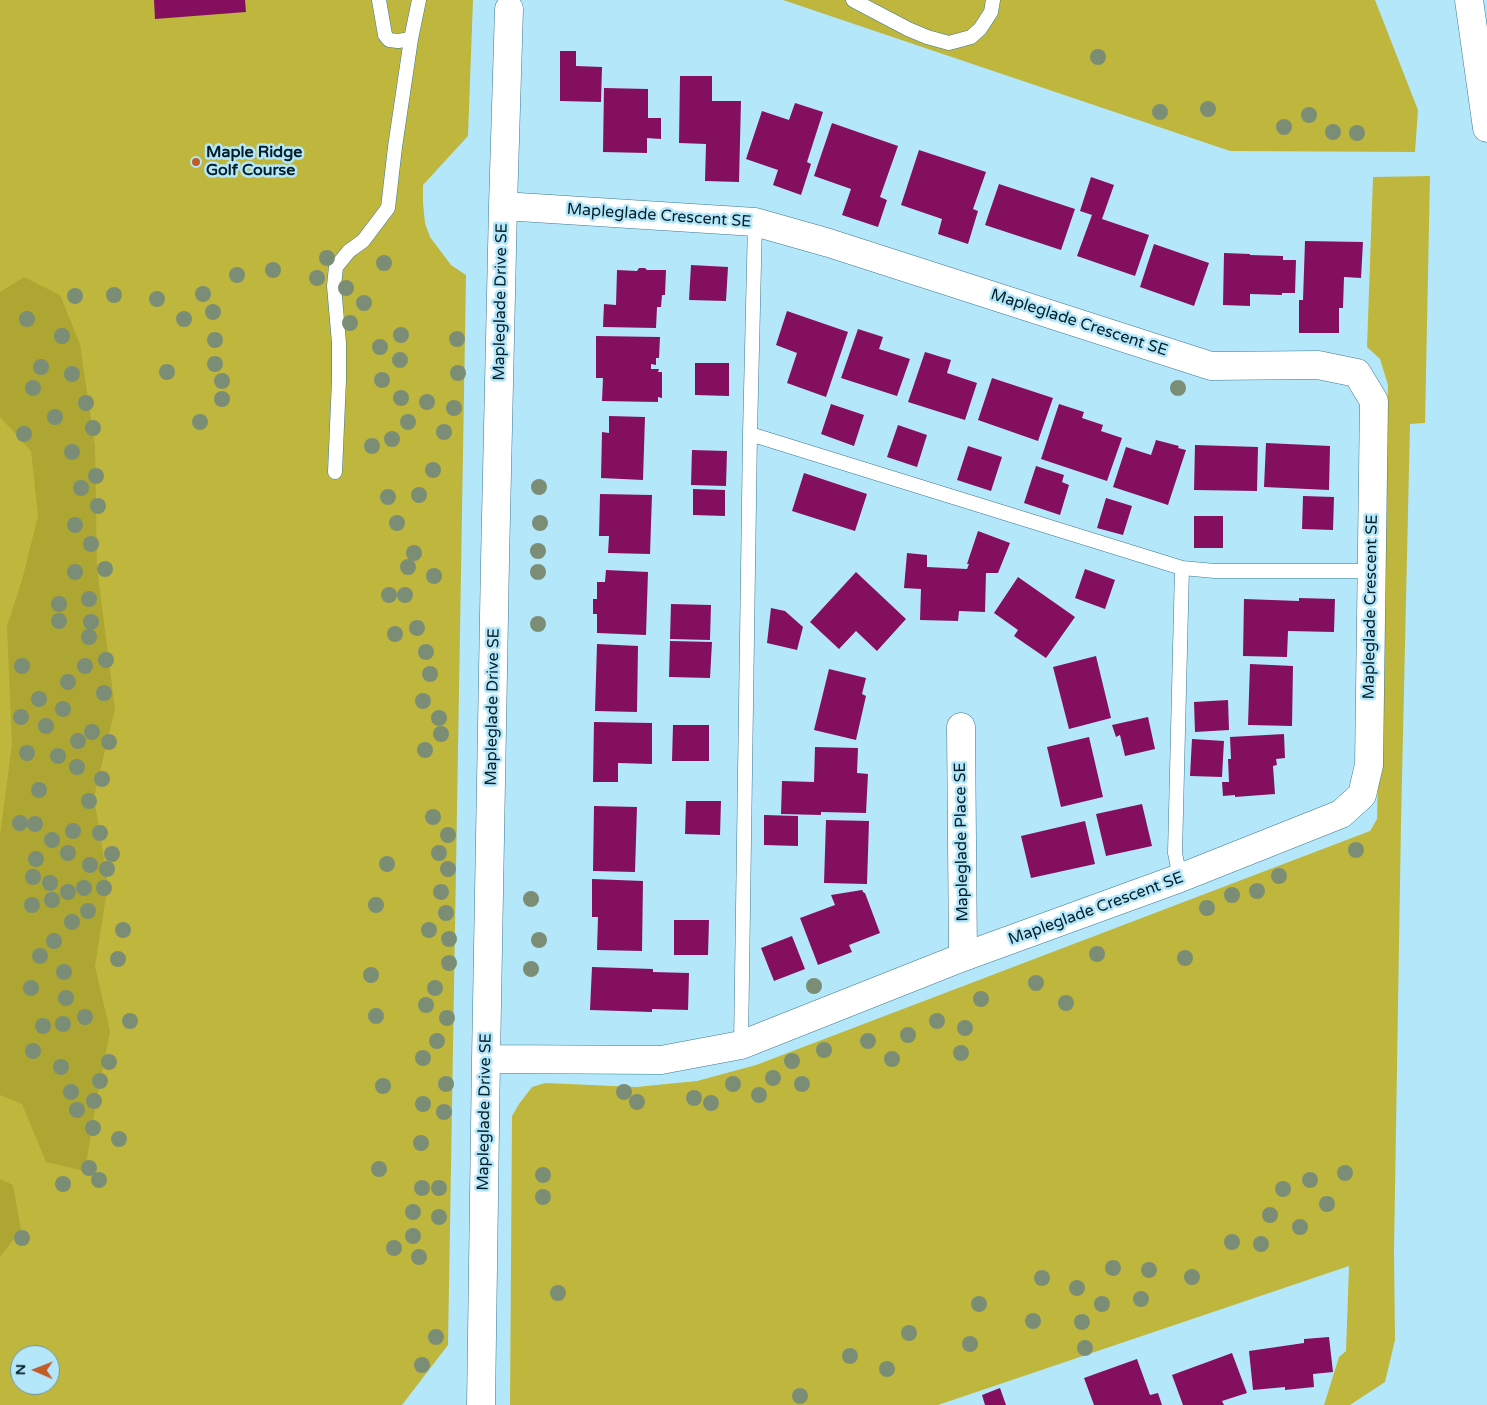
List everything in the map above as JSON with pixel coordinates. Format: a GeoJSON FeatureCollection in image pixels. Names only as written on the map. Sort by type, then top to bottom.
{"type":"FeatureCollection","features":[{"type":"Feature","properties":{"kind":"main road"},"geometry":{"type":"LineString","coordinates":[[1470,0],[1487,128]]}},
{"type":"Feature","properties":{"kind":"main road","name":"Mapleglade Drive SE"},"geometry":{"type":"LineString","coordinates":[[481,1405],[503,206],[509,9]]}},
{"type":"Feature","properties":{"kind":"main road","name":"Mapleglade Crescent SE"},"geometry":{"type":"LineString","coordinates":[[486,1059],[661,1060],[740,1045],[963,957],[1180,878],[1341,814],[1362,795],[1369,765],[1374,401],[1357,372],[1318,365],[1211,366],[829,243],[755,222],[503,206]]}},
{"type":"Feature","properties":{"kind":"main road","name":"Mapleglade Place SE"},"geometry":{"type":"LineString","coordinates":[[961,727],[963,957]]}},
{"type":"Feature","properties":{"kind":"lane"},"geometry":{"type":"LineString","coordinates":[[379,0],[385,35],[389,40],[411,39]]}},
{"type":"Feature","properties":{"kind":"lane"},"geometry":{"type":"LineString","coordinates":[[335,472],[339,380],[339,343],[334,286],[336,267],[349,251],[363,242],[388,208],[411,39],[419,0]]}},
{"type":"Feature","properties":{"kind":"lane"},"geometry":{"type":"LineString","coordinates":[[853,0],[908,29],[948,43],[971,37],[980,29],[991,12],[993,0]]}},
{"type":"Feature","properties":{"kind":"lane"},"geometry":{"type":"LineString","coordinates":[[740,1045],[755,222]]}},
{"type":"Feature","properties":{"kind":"lane"},"geometry":{"type":"LineString","coordinates":[[750,434],[1182,568],[1215,571],[1372,571]]}},
{"type":"Feature","properties":{"kind":"lane"},"geometry":{"type":"LineString","coordinates":[[1180,878],[1175,853],[1182,568]]}},
{"type":"Feature","properties":{"kind":"shaded area","name":"Maple Ridge Golf Course"},"geometry":{"type":"Polygon","coordinates":[[[0,0],[473,0],[468,136],[423,185],[425,223],[430,237],[451,265],[466,275],[448,1345],[402,1405],[0,1405],[0,0]]]}},
{"type":"Feature","properties":{"kind":"shaded area"},"geometry":{"type":"Polygon","coordinates":[[[783,0],[1375,0],[1418,110],[1415,152],[1230,151],[783,0]]]}},
{"type":"Feature","properties":{"kind":"shaded area"},"geometry":{"type":"Polygon","coordinates":[[[1430,176],[1425,423],[1410,424],[1401,822],[1394,1251],[1395,1340],[1385,1382],[1350,1405],[1324,1405],[1339,1357],[1346,1351],[1349,1266],[938,1405],[510,1405],[512,1116],[532,1087],[545,1083],[636,1087],[697,1081],[756,1065],[1370,831],[1377,819],[1388,385],[1380,359],[1367,347],[1373,177],[1430,176]]]}},
{"type":"Feature","properties":{"kind":"shaded area"},"geometry":{"type":"Polygon","coordinates":[[[24,277],[60,295],[80,344],[95,446],[97,568],[115,709],[94,797],[108,884],[95,966],[110,1031],[85,1171],[46,1162],[22,1104],[0,1095],[0,835],[12,744],[7,626],[22,580],[38,516],[31,451],[0,417],[0,292],[24,277]]]}},
{"type":"Feature","properties":{"kind":"shaded area"},"geometry":{"type":"Polygon","coordinates":[[[0,1179],[13,1185],[21,1230],[0,1257],[0,1179]]]}},
{"type":"Feature","properties":{"kind":"building"},"geometry":{"type":"Polygon","coordinates":[[[154,0],[245,0],[246,12],[155,19],[154,0]]]}},
{"type":"Feature","properties":{"kind":"building"},"geometry":{"type":"Polygon","coordinates":[[[560,51],[576,51],[576,66],[602,67],[601,102],[560,101],[560,51]]]}},
{"type":"Feature","properties":{"kind":"building"},"geometry":{"type":"Polygon","coordinates":[[[680,76],[712,76],[712,101],[741,101],[739,182],[705,181],[706,144],[679,143],[680,76]]]}},
{"type":"Feature","properties":{"kind":"building"},"geometry":{"type":"Polygon","coordinates":[[[604,88],[648,89],[648,118],[661,118],[661,139],[647,138],[647,153],[603,152],[604,88]]]}},
{"type":"Feature","properties":{"kind":"building"},"geometry":{"type":"Polygon","coordinates":[[[795,103],[823,112],[807,162],[811,164],[801,195],[773,185],[778,170],[746,159],[762,111],[789,120],[795,103]]]}},
{"type":"Feature","properties":{"kind":"building"},"geometry":{"type":"Polygon","coordinates":[[[832,123],[898,146],[880,197],[887,200],[878,227],[842,215],[851,189],[814,176],[832,123]]]}},
{"type":"Feature","properties":{"kind":"building"},"geometry":{"type":"Polygon","coordinates":[[[919,150],[986,172],[973,209],[978,211],[968,244],[938,234],[942,219],[901,205],[919,150]]]}},
{"type":"Feature","properties":{"kind":"building"},"geometry":{"type":"Polygon","coordinates":[[[1091,177],[1114,185],[1102,219],[1149,235],[1135,276],[1077,256],[1092,215],[1080,211],[1091,177]]]}},
{"type":"Feature","properties":{"kind":"building"},"geometry":{"type":"Polygon","coordinates":[[[999,184],[1075,209],[1061,250],[985,225],[999,184]]]}},
{"type":"Feature","properties":{"kind":"building"},"geometry":{"type":"Polygon","coordinates":[[[1305,241],[1363,242],[1361,278],[1344,277],[1343,308],[1339,308],[1339,333],[1299,333],[1299,300],[1303,300],[1305,241]]]}},
{"type":"Feature","properties":{"kind":"building"},"geometry":{"type":"Polygon","coordinates":[[[1154,244],[1209,263],[1194,306],[1140,287],[1154,244]]]}},
{"type":"Feature","properties":{"kind":"building"},"geometry":{"type":"Polygon","coordinates":[[[1224,253],[1283,256],[1283,260],[1296,260],[1295,293],[1282,293],[1282,295],[1250,294],[1250,306],[1223,305],[1224,253]]]}},
{"type":"Feature","properties":{"kind":"building"},"geometry":{"type":"Polygon","coordinates":[[[691,265],[728,267],[726,301],[689,300],[691,265]]]}},
{"type":"Feature","properties":{"kind":"building"},"geometry":{"type":"Polygon","coordinates":[[[639,268],[666,270],[665,295],[662,295],[661,307],[657,307],[656,328],[603,327],[604,304],[616,305],[617,270],[637,271],[639,268]]]}},
{"type":"Feature","properties":{"kind":"building"},"geometry":{"type":"Polygon","coordinates":[[[787,311],[848,332],[826,397],[787,383],[797,353],[776,345],[787,311]]]}},
{"type":"Feature","properties":{"kind":"building"},"geometry":{"type":"Polygon","coordinates":[[[858,329],[883,337],[879,349],[910,359],[897,396],[841,378],[858,329]]]}},
{"type":"Feature","properties":{"kind":"building"},"geometry":{"type":"Polygon","coordinates":[[[596,336],[660,337],[659,358],[656,358],[656,365],[651,364],[651,369],[659,369],[658,372],[662,372],[662,398],[658,397],[658,402],[602,401],[603,378],[596,378],[596,336]]]}},
{"type":"Feature","properties":{"kind":"building"},"geometry":{"type":"Polygon","coordinates":[[[925,352],[951,360],[947,373],[977,383],[965,420],[908,402],[925,352]]]}},
{"type":"Feature","properties":{"kind":"building"},"geometry":{"type":"Polygon","coordinates":[[[695,363],[729,363],[729,396],[695,395],[695,363]]]}},
{"type":"Feature","properties":{"kind":"building"},"geometry":{"type":"Polygon","coordinates":[[[992,378],[1053,398],[1038,441],[978,420],[992,378]]]}},
{"type":"Feature","properties":{"kind":"building"},"geometry":{"type":"Polygon","coordinates":[[[831,404],[864,415],[854,446],[821,434],[831,404]]]}},
{"type":"Feature","properties":{"kind":"building"},"geometry":{"type":"Polygon","coordinates":[[[1059,404],[1084,412],[1082,418],[1103,425],[1101,431],[1122,438],[1107,481],[1041,459],[1059,404]]]}},
{"type":"Feature","properties":{"kind":"building"},"geometry":{"type":"Polygon","coordinates":[[[609,416],[645,417],[643,480],[601,478],[602,432],[609,433],[609,416]]]}},
{"type":"Feature","properties":{"kind":"building"},"geometry":{"type":"Polygon","coordinates":[[[898,425],[927,435],[917,467],[887,457],[898,425]]]}},
{"type":"Feature","properties":{"kind":"building"},"geometry":{"type":"Polygon","coordinates":[[[1156,440],[1179,446],[1178,448],[1186,450],[1168,505],[1113,487],[1126,447],[1151,455],[1156,440]]]}},
{"type":"Feature","properties":{"kind":"building"},"geometry":{"type":"Polygon","coordinates":[[[1266,443],[1330,446],[1329,490],[1264,487],[1266,443]]]}},
{"type":"Feature","properties":{"kind":"building"},"geometry":{"type":"Polygon","coordinates":[[[1195,445],[1258,447],[1257,491],[1194,490],[1195,445]]]}},
{"type":"Feature","properties":{"kind":"building"},"geometry":{"type":"Polygon","coordinates":[[[968,446],[1002,457],[991,491],[957,480],[968,446]]]}},
{"type":"Feature","properties":{"kind":"building"},"geometry":{"type":"Polygon","coordinates":[[[692,450],[727,451],[726,486],[691,485],[692,450]]]}},
{"type":"Feature","properties":{"kind":"building"},"geometry":{"type":"Polygon","coordinates":[[[1036,466],[1064,475],[1062,482],[1069,485],[1060,515],[1024,503],[1036,466]]]}},
{"type":"Feature","properties":{"kind":"building"},"geometry":{"type":"Polygon","coordinates":[[[804,473],[867,494],[855,531],[792,511],[804,473]]]}},
{"type":"Feature","properties":{"kind":"building"},"geometry":{"type":"Polygon","coordinates":[[[693,489],[725,490],[725,516],[693,515],[693,489]]]}},
{"type":"Feature","properties":{"kind":"building"},"geometry":{"type":"Polygon","coordinates":[[[600,494],[652,495],[650,554],[608,553],[609,536],[599,536],[600,494]]]}},
{"type":"Feature","properties":{"kind":"building"},"geometry":{"type":"Polygon","coordinates":[[[1303,496],[1334,497],[1333,530],[1302,529],[1303,496]]]}},
{"type":"Feature","properties":{"kind":"building"},"geometry":{"type":"Polygon","coordinates":[[[1106,498],[1132,506],[1123,535],[1097,528],[1106,498]]]}},
{"type":"Feature","properties":{"kind":"building"},"geometry":{"type":"Polygon","coordinates":[[[1194,516],[1223,516],[1223,548],[1194,548],[1194,516]]]}},
{"type":"Feature","properties":{"kind":"building"},"geometry":{"type":"Polygon","coordinates":[[[978,531],[1010,543],[998,573],[986,573],[985,612],[959,611],[958,621],[920,620],[921,589],[904,588],[907,553],[927,555],[927,567],[967,569],[978,531]]]}},
{"type":"Feature","properties":{"kind":"building"},"geometry":{"type":"Polygon","coordinates":[[[1085,569],[1115,580],[1105,609],[1075,598],[1085,569]]]}},
{"type":"Feature","properties":{"kind":"building"},"geometry":{"type":"Polygon","coordinates":[[[606,570],[648,572],[646,635],[597,633],[597,614],[593,614],[593,599],[597,599],[597,582],[605,582],[606,570]]]}},
{"type":"Feature","properties":{"kind":"building"},"geometry":{"type":"Polygon","coordinates":[[[856,572],[906,619],[877,651],[856,631],[839,649],[810,622],[856,572]]]}},
{"type":"Feature","properties":{"kind":"building"},"geometry":{"type":"Polygon","coordinates":[[[1018,577],[1075,617],[1046,658],[1014,636],[1018,630],[994,613],[1018,577]]]}},
{"type":"Feature","properties":{"kind":"building"},"geometry":{"type":"Polygon","coordinates":[[[1299,598],[1335,599],[1334,632],[1288,631],[1287,657],[1243,656],[1244,599],[1299,601],[1299,598]]]}},
{"type":"Feature","properties":{"kind":"building"},"geometry":{"type":"Polygon","coordinates":[[[671,604],[711,605],[710,640],[670,639],[671,604]]]}},
{"type":"Feature","properties":{"kind":"building"},"geometry":{"type":"Polygon","coordinates":[[[771,608],[785,611],[803,627],[797,650],[767,643],[771,608]]]}},
{"type":"Feature","properties":{"kind":"building"},"geometry":{"type":"Polygon","coordinates":[[[670,641],[712,642],[710,678],[669,677],[670,641]]]}},
{"type":"Feature","properties":{"kind":"building"},"geometry":{"type":"Polygon","coordinates":[[[597,644],[638,646],[637,712],[595,711],[597,644]]]}},
{"type":"Feature","properties":{"kind":"building"},"geometry":{"type":"Polygon","coordinates":[[[1096,656],[1111,718],[1069,729],[1053,667],[1096,656]]]}},
{"type":"Feature","properties":{"kind":"building"},"geometry":{"type":"Polygon","coordinates":[[[1250,664],[1293,666],[1292,726],[1248,725],[1250,664]]]}},
{"type":"Feature","properties":{"kind":"building"},"geometry":{"type":"Polygon","coordinates":[[[829,669],[866,678],[862,694],[866,696],[856,740],[814,730],[829,669]]]}},
{"type":"Feature","properties":{"kind":"building"},"geometry":{"type":"Polygon","coordinates":[[[1228,700],[1229,730],[1195,732],[1194,702],[1228,700]]]}},
{"type":"Feature","properties":{"kind":"building"},"geometry":{"type":"Polygon","coordinates":[[[1148,717],[1155,749],[1125,756],[1120,735],[1116,737],[1112,725],[1148,717]]]}},
{"type":"Feature","properties":{"kind":"building"},"geometry":{"type":"Polygon","coordinates":[[[594,722],[652,723],[652,764],[618,763],[618,782],[593,782],[594,722]]]}},
{"type":"Feature","properties":{"kind":"building"},"geometry":{"type":"Polygon","coordinates":[[[673,725],[709,725],[709,761],[672,761],[673,725]]]}},
{"type":"Feature","properties":{"kind":"building"},"geometry":{"type":"Polygon","coordinates":[[[1284,734],[1285,758],[1276,759],[1277,765],[1273,766],[1275,794],[1223,796],[1222,782],[1229,782],[1228,759],[1231,759],[1230,737],[1284,734]]]}},
{"type":"Feature","properties":{"kind":"building"},"geometry":{"type":"Polygon","coordinates":[[[1089,737],[1103,797],[1061,807],[1047,747],[1089,737]]]}},
{"type":"Feature","properties":{"kind":"building"},"geometry":{"type":"Polygon","coordinates":[[[1192,739],[1224,741],[1222,777],[1190,776],[1192,739]]]}},
{"type":"Feature","properties":{"kind":"building"},"geometry":{"type":"Polygon","coordinates":[[[815,747],[858,748],[857,773],[868,774],[866,813],[821,812],[821,815],[781,814],[782,781],[814,782],[815,747]]]}},
{"type":"Feature","properties":{"kind":"building"},"geometry":{"type":"Polygon","coordinates":[[[686,801],[721,801],[720,835],[685,834],[686,801]]]}},
{"type":"Feature","properties":{"kind":"building"},"geometry":{"type":"Polygon","coordinates":[[[1142,804],[1152,846],[1106,856],[1096,814],[1142,804]]]}},
{"type":"Feature","properties":{"kind":"building"},"geometry":{"type":"Polygon","coordinates":[[[594,806],[637,807],[635,872],[593,871],[594,806]]]}},
{"type":"Feature","properties":{"kind":"building"},"geometry":{"type":"Polygon","coordinates":[[[764,815],[798,816],[798,846],[764,845],[764,815]]]}},
{"type":"Feature","properties":{"kind":"building"},"geometry":{"type":"Polygon","coordinates":[[[826,820],[869,821],[867,884],[824,883],[826,820]]]}},
{"type":"Feature","properties":{"kind":"building"},"geometry":{"type":"Polygon","coordinates":[[[1085,821],[1095,864],[1031,878],[1021,836],[1085,821]]]}},
{"type":"Feature","properties":{"kind":"building"},"geometry":{"type":"Polygon","coordinates":[[[592,879],[643,881],[642,951],[597,950],[598,917],[592,917],[592,879]]]}},
{"type":"Feature","properties":{"kind":"building"},"geometry":{"type":"Polygon","coordinates":[[[862,890],[865,893],[880,933],[849,945],[852,952],[818,965],[800,918],[835,905],[831,895],[862,890]]]}},
{"type":"Feature","properties":{"kind":"building"},"geometry":{"type":"Polygon","coordinates":[[[674,920],[709,920],[708,955],[674,955],[674,920]]]}},
{"type":"Feature","properties":{"kind":"building"},"geometry":{"type":"Polygon","coordinates":[[[792,936],[805,969],[774,981],[761,948],[792,936]]]}},
{"type":"Feature","properties":{"kind":"building"},"geometry":{"type":"Polygon","coordinates":[[[592,967],[653,969],[653,972],[689,973],[688,1010],[652,1009],[652,1012],[590,1010],[592,967]]]}},
{"type":"Feature","properties":{"kind":"building"},"geometry":{"type":"Polygon","coordinates":[[[1329,1337],[1333,1372],[1313,1374],[1314,1387],[1285,1390],[1285,1387],[1253,1390],[1249,1351],[1304,1343],[1304,1339],[1329,1337]]]}},
{"type":"Feature","properties":{"kind":"building"},"geometry":{"type":"Polygon","coordinates":[[[1232,1353],[1247,1393],[1222,1401],[1224,1405],[1183,1405],[1172,1375],[1232,1353]]]}},
{"type":"Feature","properties":{"kind":"building"},"geometry":{"type":"Polygon","coordinates":[[[1137,1359],[1150,1395],[1158,1393],[1162,1405],[1094,1405],[1084,1378],[1137,1359]]]}},
{"type":"Feature","properties":{"kind":"building"},"geometry":{"type":"Polygon","coordinates":[[[1000,1388],[1006,1405],[985,1405],[982,1395],[1000,1388]]]}},
{"type":"Feature","properties":{"kind":"place","name":"Maple Ridge Golf Course"},"geometry":{"type":"Point","coordinates":[196,162]}}]}
